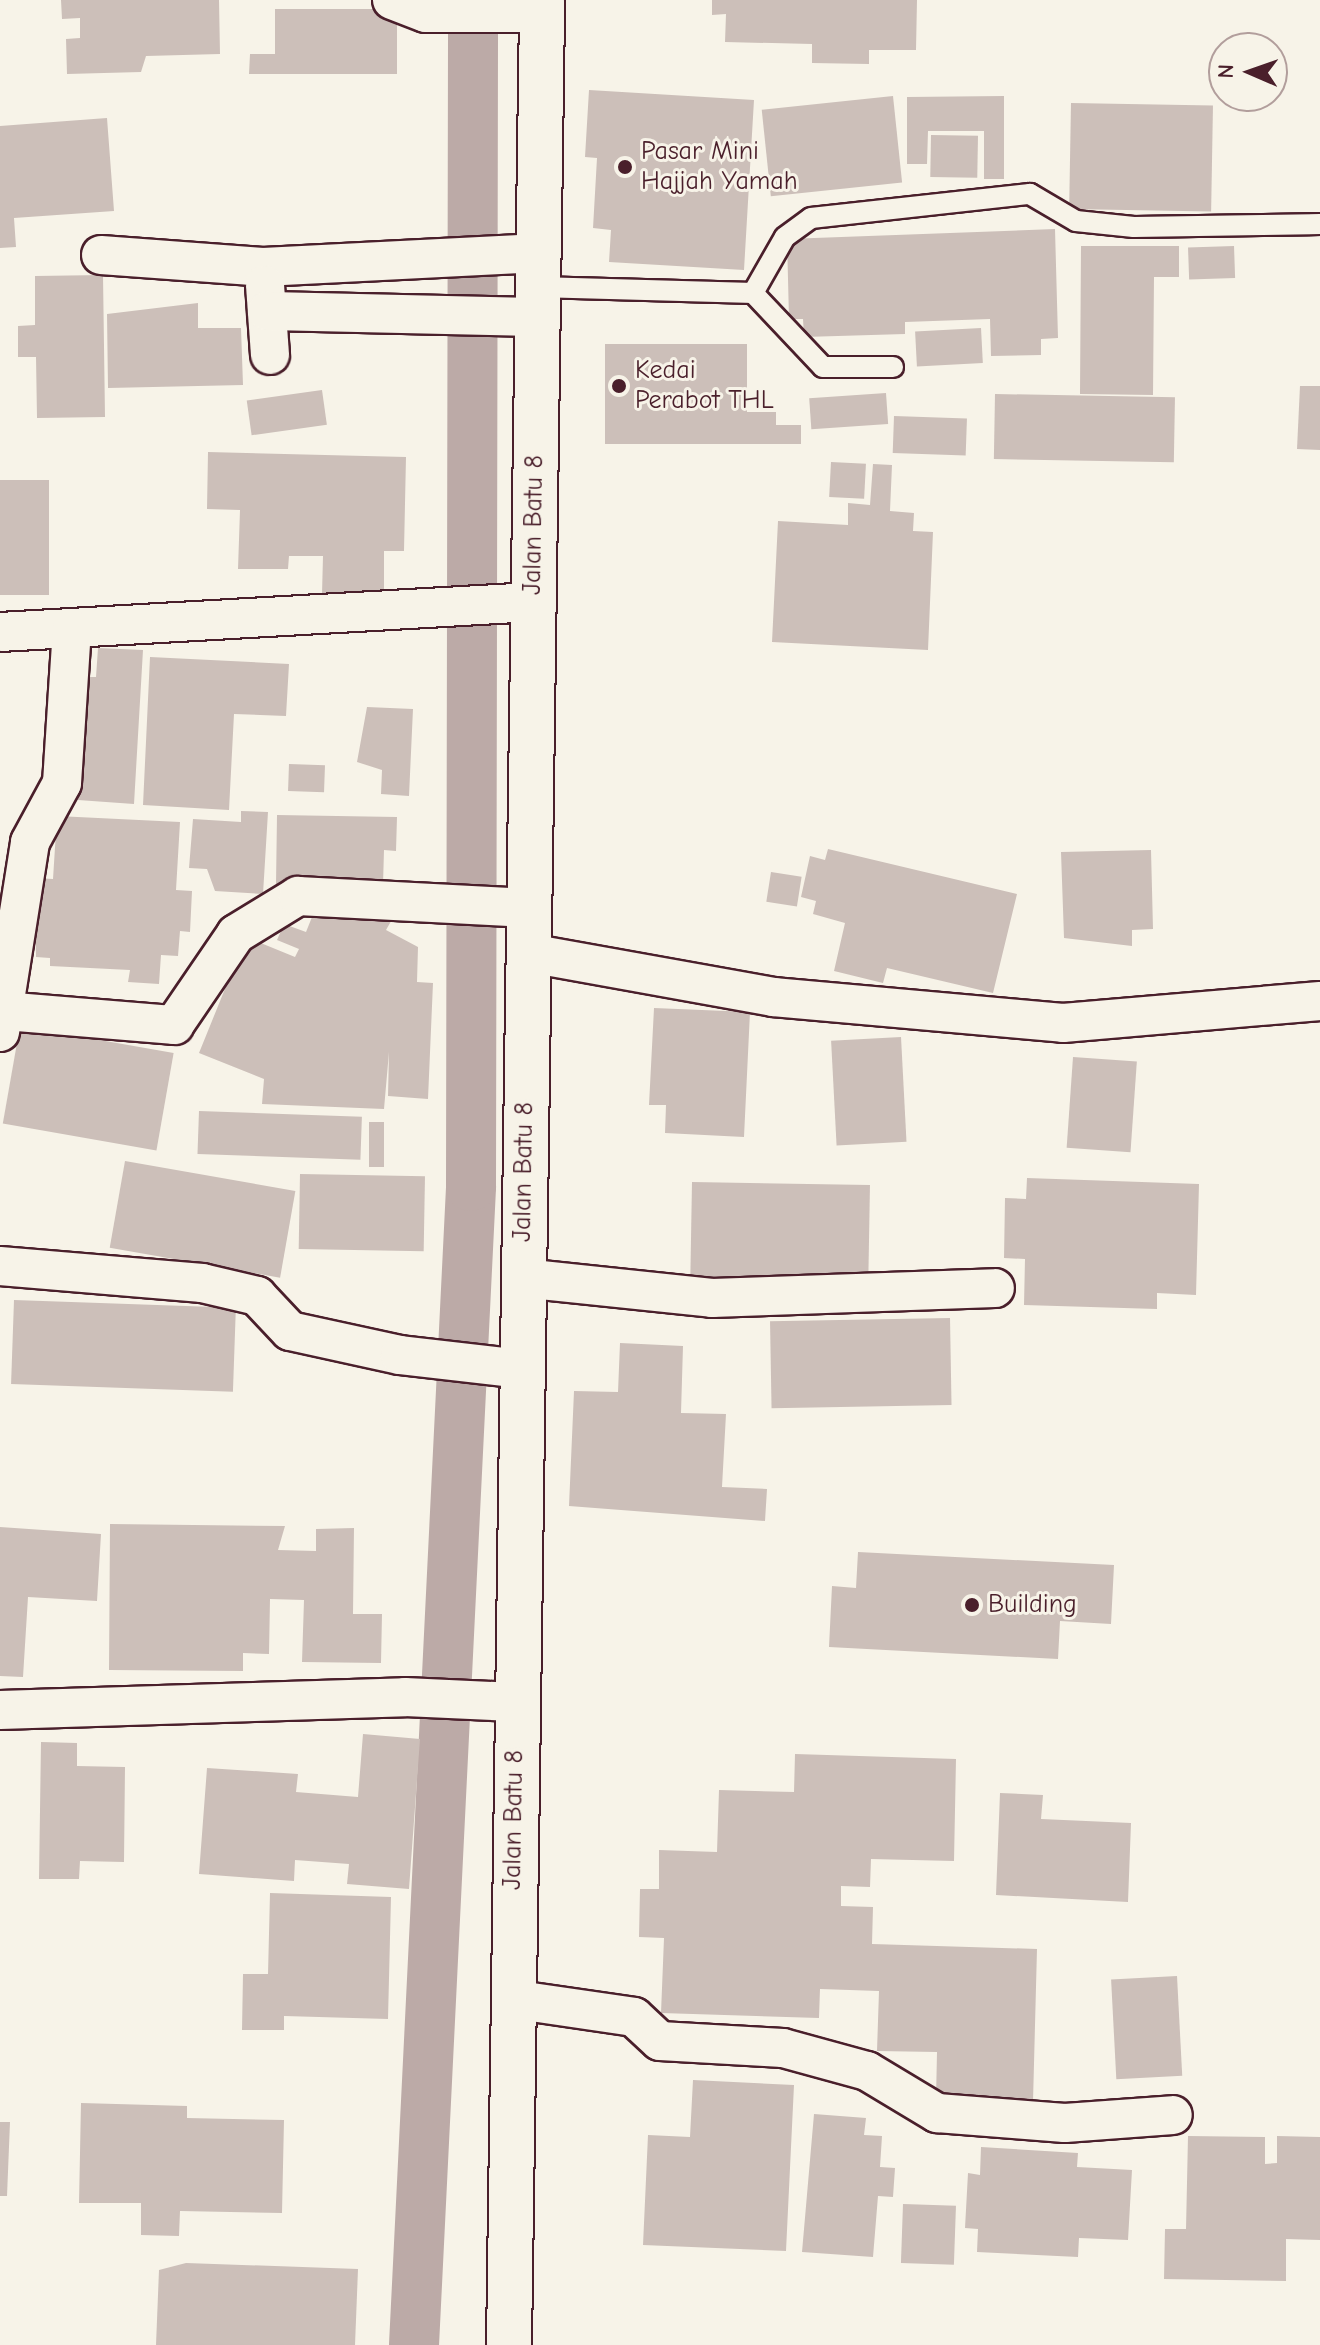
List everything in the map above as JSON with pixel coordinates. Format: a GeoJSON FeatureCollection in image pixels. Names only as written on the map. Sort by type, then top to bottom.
{"type":"FeatureCollection","features":[{"type":"Feature","properties":{"kind":"street"},"geometry":{"type":"LineString","coordinates":[[392,0],[446,13],[498,13],[542,6]]}},
{"type":"Feature","properties":{"kind":"street","name":"Jalan Batu 8"},"geometry":{"type":"LineString","coordinates":[[509,2345],[516,1702],[506,1365],[522,1278],[529,953],[510,909],[523,286],[542,6]]}},
{"type":"Feature","properties":{"kind":"street"},"geometry":{"type":"LineString","coordinates":[[101,255],[263,267],[454,257],[523,286]]}},
{"type":"Feature","properties":{"kind":"street"},"geometry":{"type":"LineString","coordinates":[[263,267],[270,355]]}},
{"type":"Feature","properties":{"kind":"street"},"geometry":{"type":"LineString","coordinates":[[267,311],[456,316],[523,286]]}},
{"type":"Feature","properties":{"kind":"street"},"geometry":{"type":"LineString","coordinates":[[0,632],[405,612],[518,602]]}},
{"type":"Feature","properties":{"kind":"street"},"geometry":{"type":"LineString","coordinates":[[72,629],[62,783],[30,842],[2,1021],[174,1025],[236,934],[298,896],[429,907],[510,909]]}},
{"type":"Feature","properties":{"kind":"street"},"geometry":{"type":"LineString","coordinates":[[529,953],[773,997],[1063,1023],[1320,1001]]}},
{"type":"Feature","properties":{"kind":"street"},"geometry":{"type":"LineString","coordinates":[[0,1266],[202,1283],[257,1296],[290,1331],[400,1355],[506,1365]]}},
{"type":"Feature","properties":{"kind":"street"},"geometry":{"type":"LineString","coordinates":[[522,1278],[712,1298],[995,1288]]}},
{"type":"Feature","properties":{"kind":"street"},"geometry":{"type":"LineString","coordinates":[[0,1710],[405,1697],[516,1702]]}},
{"type":"Feature","properties":{"kind":"street"},"geometry":{"type":"LineString","coordinates":[[511,1999],[634,2017],[660,2041],[783,2048],[867,2071],[937,2113],[1065,2123],[1173,2115]]}},
{"type":"Feature","properties":{"kind":"lane"},"geometry":{"type":"LineString","coordinates":[[753,293],[785,237],[811,218],[908,205],[1030,194],[1076,221],[1119,226],[1320,224]]}},
{"type":"Feature","properties":{"kind":"lane"},"geometry":{"type":"LineString","coordinates":[[523,286],[753,293],[823,367],[893,367]]}},
{"type":"Feature","properties":{"kind":"building"},"geometry":{"type":"Polygon","coordinates":[[[61,0],[219,0],[220,54],[146,56],[141,72],[67,74],[66,39],[80,38],[80,18],[62,19],[61,0]]]}},
{"type":"Feature","properties":{"kind":"building"},"geometry":{"type":"Polygon","coordinates":[[[712,0],[917,0],[916,50],[869,50],[869,64],[812,63],[812,44],[725,42],[726,14],[712,15],[712,0]]]}},
{"type":"Feature","properties":{"kind":"building"},"geometry":{"type":"Polygon","coordinates":[[[275,9],[397,9],[397,74],[249,74],[250,54],[275,54],[275,9]]]}},
{"type":"Feature","properties":{"kind":"building"},"geometry":{"type":"Polygon","coordinates":[[[589,90],[754,100],[744,270],[609,262],[611,230],[593,228],[597,158],[585,157],[589,90]]]}},
{"type":"Feature","properties":{"kind":"building"},"geometry":{"type":"Polygon","coordinates":[[[893,96],[902,183],[771,196],[762,110],[893,96]]]}},
{"type":"Feature","properties":{"kind":"building"},"geometry":{"type":"Polygon","coordinates":[[[1004,96],[1004,179],[984,179],[984,131],[928,131],[927,164],[907,164],[907,97],[1004,96]]]}},
{"type":"Feature","properties":{"kind":"building"},"geometry":{"type":"Polygon","coordinates":[[[1071,103],[1208,105],[1208,112],[1213,112],[1211,211],[1069,209],[1071,103]]]}},
{"type":"Feature","properties":{"kind":"building"},"geometry":{"type":"Polygon","coordinates":[[[107,118],[114,211],[14,218],[16,247],[0,248],[0,126],[107,118]]]}},
{"type":"Feature","properties":{"kind":"building"},"geometry":{"type":"Polygon","coordinates":[[[931,135],[978,136],[977,178],[930,177],[931,135]]]}},
{"type":"Feature","properties":{"kind":"building"},"geometry":{"type":"Polygon","coordinates":[[[1055,229],[1058,338],[1041,339],[1041,355],[991,356],[990,319],[905,322],[905,334],[804,337],[803,319],[789,319],[787,239],[1055,229]]]}},
{"type":"Feature","properties":{"kind":"building"},"geometry":{"type":"Polygon","coordinates":[[[1081,246],[1179,246],[1179,277],[1154,277],[1153,395],[1080,394],[1081,246]]]}},
{"type":"Feature","properties":{"kind":"building"},"geometry":{"type":"Polygon","coordinates":[[[1234,246],[1235,278],[1189,280],[1188,248],[1234,246]]]}},
{"type":"Feature","properties":{"kind":"building"},"geometry":{"type":"Polygon","coordinates":[[[103,275],[105,417],[37,418],[36,357],[18,357],[18,326],[35,325],[35,276],[103,275]]]}},
{"type":"Feature","properties":{"kind":"building"},"geometry":{"type":"Polygon","coordinates":[[[198,303],[198,328],[241,328],[243,385],[108,388],[107,314],[198,303]]]}},
{"type":"Feature","properties":{"kind":"building"},"geometry":{"type":"Polygon","coordinates":[[[981,328],[983,363],[917,366],[915,331],[981,328]]]}},
{"type":"Feature","properties":{"kind":"building"},"geometry":{"type":"Polygon","coordinates":[[[605,344],[747,344],[747,412],[776,412],[776,425],[801,425],[801,444],[605,444],[605,344]]]}},
{"type":"Feature","properties":{"kind":"building"},"geometry":{"type":"Polygon","coordinates":[[[1300,386],[1320,386],[1320,450],[1297,449],[1300,386]]]}},
{"type":"Feature","properties":{"kind":"building"},"geometry":{"type":"Polygon","coordinates":[[[322,390],[327,425],[252,435],[247,401],[322,390]]]}},
{"type":"Feature","properties":{"kind":"building"},"geometry":{"type":"Polygon","coordinates":[[[886,393],[888,424],[811,429],[809,398],[886,393]]]}},
{"type":"Feature","properties":{"kind":"building"},"geometry":{"type":"Polygon","coordinates":[[[995,394],[1175,397],[1174,462],[994,459],[995,394]]]}},
{"type":"Feature","properties":{"kind":"building"},"geometry":{"type":"Polygon","coordinates":[[[894,416],[967,419],[966,456],[893,453],[894,416]]]}},
{"type":"Feature","properties":{"kind":"building"},"geometry":{"type":"Polygon","coordinates":[[[208,452],[406,457],[404,551],[384,551],[384,595],[322,594],[323,556],[289,556],[288,569],[238,569],[240,510],[207,509],[208,452]]]}},
{"type":"Feature","properties":{"kind":"building"},"geometry":{"type":"Polygon","coordinates":[[[831,462],[866,464],[864,499],[829,497],[831,462]]]}},
{"type":"Feature","properties":{"kind":"building"},"geometry":{"type":"Polygon","coordinates":[[[873,464],[892,465],[890,511],[914,513],[913,531],[933,532],[928,650],[772,642],[778,521],[848,525],[848,503],[870,505],[873,464]]]}},
{"type":"Feature","properties":{"kind":"building"},"geometry":{"type":"Polygon","coordinates":[[[0,480],[49,480],[49,595],[0,595],[0,480]]]}},
{"type":"Feature","properties":{"kind":"building"},"geometry":{"type":"Polygon","coordinates":[[[98,648],[143,650],[134,804],[78,800],[85,677],[96,677],[98,648]]]}},
{"type":"Feature","properties":{"kind":"building"},"geometry":{"type":"Polygon","coordinates":[[[150,657],[289,664],[286,716],[234,714],[229,810],[143,805],[150,657]]]}},
{"type":"Feature","properties":{"kind":"building"},"geometry":{"type":"Polygon","coordinates":[[[367,707],[413,709],[409,796],[381,794],[382,770],[357,762],[367,707]]]}},
{"type":"Feature","properties":{"kind":"building"},"geometry":{"type":"Polygon","coordinates":[[[289,764],[325,765],[324,792],[288,791],[289,764]]]}},
{"type":"Feature","properties":{"kind":"building"},"geometry":{"type":"Polygon","coordinates":[[[241,811],[268,812],[263,894],[215,891],[207,869],[189,868],[193,819],[241,822],[241,811]]]}},
{"type":"Feature","properties":{"kind":"building"},"geometry":{"type":"Polygon","coordinates":[[[277,815],[397,817],[396,851],[384,850],[383,885],[276,884],[277,815]]]}},
{"type":"Feature","properties":{"kind":"building"},"geometry":{"type":"Polygon","coordinates":[[[57,816],[180,822],[176,890],[192,891],[190,932],[180,931],[178,956],[161,955],[159,984],[128,982],[130,970],[50,966],[50,958],[36,957],[35,878],[53,879],[57,816]]]}},
{"type":"Feature","properties":{"kind":"building"},"geometry":{"type":"Polygon","coordinates":[[[828,849],[1017,894],[993,993],[887,968],[883,983],[834,971],[845,923],[813,914],[816,901],[801,897],[810,856],[825,860],[828,849]]]}},
{"type":"Feature","properties":{"kind":"building"},"geometry":{"type":"Polygon","coordinates":[[[1151,850],[1153,929],[1132,930],[1132,946],[1064,938],[1061,852],[1151,850]]]}},
{"type":"Feature","properties":{"kind":"building"},"geometry":{"type":"Polygon","coordinates":[[[771,872],[802,877],[797,906],[766,902],[771,872]]]}},
{"type":"Feature","properties":{"kind":"building"},"geometry":{"type":"Polygon","coordinates":[[[316,907],[394,916],[386,930],[418,947],[417,982],[433,983],[428,1099],[388,1096],[389,1052],[384,1109],[262,1104],[264,1079],[199,1053],[246,937],[295,957],[299,949],[277,940],[284,924],[306,932],[316,907]]]}},
{"type":"Feature","properties":{"kind":"building"},"geometry":{"type":"Polygon","coordinates":[[[654,1008],[750,1012],[744,1137],[665,1133],[666,1105],[649,1105],[654,1008]]]}},
{"type":"Feature","properties":{"kind":"building"},"geometry":{"type":"Polygon","coordinates":[[[20,1026],[174,1053],[156,1151],[3,1123],[20,1026]]]}},
{"type":"Feature","properties":{"kind":"building"},"geometry":{"type":"Polygon","coordinates":[[[901,1037],[906,1142],[837,1146],[831,1041],[901,1037]]]}},
{"type":"Feature","properties":{"kind":"building"},"geometry":{"type":"Polygon","coordinates":[[[1073,1057],[1137,1061],[1130,1152],[1067,1148],[1073,1057]]]}},
{"type":"Feature","properties":{"kind":"building"},"geometry":{"type":"Polygon","coordinates":[[[199,1111],[362,1117],[360,1160],[197,1154],[199,1111]]]}},
{"type":"Feature","properties":{"kind":"building"},"geometry":{"type":"Polygon","coordinates":[[[369,1122],[384,1122],[384,1167],[369,1167],[369,1122]]]}},
{"type":"Feature","properties":{"kind":"building"},"geometry":{"type":"Polygon","coordinates":[[[125,1161],[295,1191],[280,1278],[110,1248],[125,1161]]]}},
{"type":"Feature","properties":{"kind":"building"},"geometry":{"type":"Polygon","coordinates":[[[300,1174],[425,1176],[424,1251],[299,1249],[300,1174]]]}},
{"type":"Feature","properties":{"kind":"building"},"geometry":{"type":"Polygon","coordinates":[[[1027,1178],[1199,1184],[1196,1295],[1157,1293],[1157,1309],[1024,1305],[1025,1259],[1004,1258],[1005,1198],[1026,1199],[1027,1178]]]}},
{"type":"Feature","properties":{"kind":"building"},"geometry":{"type":"Polygon","coordinates":[[[692,1182],[870,1185],[868,1286],[690,1283],[692,1182]]]}},
{"type":"Feature","properties":{"kind":"building"},"geometry":{"type":"Polygon","coordinates":[[[14,1300],[236,1308],[233,1392],[11,1384],[14,1300]]]}},
{"type":"Feature","properties":{"kind":"building"},"geometry":{"type":"Polygon","coordinates":[[[950,1318],[952,1405],[772,1408],[770,1321],[950,1318]]]}},
{"type":"Feature","properties":{"kind":"building"},"geometry":{"type":"Polygon","coordinates":[[[620,1343],[683,1346],[681,1413],[726,1414],[722,1487],[767,1489],[765,1521],[569,1506],[574,1391],[618,1392],[620,1343]]]}},
{"type":"Feature","properties":{"kind":"building"},"geometry":{"type":"Polygon","coordinates":[[[110,1524],[285,1526],[278,1550],[316,1551],[316,1529],[354,1528],[353,1614],[382,1614],[381,1663],[302,1662],[304,1600],[270,1599],[269,1654],[243,1653],[243,1671],[109,1670],[110,1524]]]}},
{"type":"Feature","properties":{"kind":"building"},"geometry":{"type":"Polygon","coordinates":[[[0,1527],[101,1534],[97,1601],[28,1597],[23,1677],[0,1676],[0,1527]]]}},
{"type":"Feature","properties":{"kind":"building","name":"Building"},"geometry":{"type":"Polygon","coordinates":[[[858,1552],[1114,1565],[1111,1624],[1060,1621],[1058,1659],[829,1647],[832,1586],[856,1588],[858,1552]]]}},
{"type":"Feature","properties":{"kind":"building"},"geometry":{"type":"Polygon","coordinates":[[[363,1734],[420,1739],[409,1889],[347,1884],[349,1864],[295,1860],[294,1881],[199,1874],[207,1768],[298,1774],[296,1792],[358,1797],[363,1734]]]}},
{"type":"Feature","properties":{"kind":"building"},"geometry":{"type":"Polygon","coordinates":[[[41,1742],[77,1743],[77,1766],[125,1767],[124,1862],[80,1861],[79,1879],[39,1879],[41,1742]]]}},
{"type":"Feature","properties":{"kind":"building"},"geometry":{"type":"Polygon","coordinates":[[[795,1754],[956,1759],[954,1861],[871,1859],[870,1887],[841,1886],[841,1906],[873,1907],[872,1944],[1037,1949],[1033,2102],[936,2099],[937,2052],[877,2051],[879,1991],[820,1989],[819,2018],[661,2013],[664,1938],[639,1937],[640,1889],[659,1889],[659,1850],[717,1852],[719,1790],[794,1792],[795,1754]]]}},
{"type":"Feature","properties":{"kind":"building"},"geometry":{"type":"Polygon","coordinates":[[[1000,1793],[1043,1795],[1041,1819],[1131,1823],[1128,1902],[996,1895],[1000,1793]]]}},
{"type":"Feature","properties":{"kind":"building"},"geometry":{"type":"Polygon","coordinates":[[[270,1893],[391,1897],[388,2019],[284,2016],[284,2030],[242,2030],[243,1974],[268,1974],[270,1893]]]}},
{"type":"Feature","properties":{"kind":"building"},"geometry":{"type":"Polygon","coordinates":[[[1177,1976],[1182,2076],[1116,2079],[1111,1979],[1177,1976]]]}},
{"type":"Feature","properties":{"kind":"building"},"geometry":{"type":"Polygon","coordinates":[[[693,2080],[794,2085],[786,2251],[643,2245],[648,2135],[690,2137],[693,2080]]]}},
{"type":"Feature","properties":{"kind":"building"},"geometry":{"type":"Polygon","coordinates":[[[81,2103],[187,2106],[187,2118],[284,2120],[282,2213],[180,2211],[179,2236],[141,2235],[141,2203],[79,2203],[81,2103]]]}},
{"type":"Feature","properties":{"kind":"building"},"geometry":{"type":"Polygon","coordinates":[[[814,2114],[866,2118],[864,2135],[882,2136],[880,2167],[895,2168],[893,2197],[878,2196],[873,2257],[802,2252],[814,2114]]]}},
{"type":"Feature","properties":{"kind":"building"},"geometry":{"type":"Polygon","coordinates":[[[0,2122],[10,2122],[7,2196],[0,2196],[0,2122]]]}},
{"type":"Feature","properties":{"kind":"building"},"geometry":{"type":"Polygon","coordinates":[[[1188,2136],[1265,2137],[1265,2164],[1277,2163],[1277,2136],[1320,2137],[1320,2240],[1286,2239],[1286,2281],[1164,2279],[1165,2229],[1186,2229],[1188,2136]]]}},
{"type":"Feature","properties":{"kind":"building"},"geometry":{"type":"Polygon","coordinates":[[[981,2147],[1078,2153],[1077,2167],[1132,2170],[1128,2240],[1079,2238],[1078,2257],[977,2252],[978,2229],[965,2228],[968,2173],[980,2175],[981,2147]]]}},
{"type":"Feature","properties":{"kind":"building"},"geometry":{"type":"Polygon","coordinates":[[[903,2204],[956,2206],[954,2265],[901,2263],[903,2204]]]}},
{"type":"Feature","properties":{"kind":"building"},"geometry":{"type":"Polygon","coordinates":[[[186,2263],[358,2269],[355,2345],[156,2345],[159,2270],[186,2263]]]}},
{"type":"Feature","properties":{"kind":"waterway"},"geometry":{"type":"LineString","coordinates":[[414,2345],[471,1186],[473,0]]}},
{"type":"Feature","properties":{"kind":"place","name":"Pasar Mini Hajjah Yamah"},"geometry":{"type":"Point","coordinates":[625,167]}},
{"type":"Feature","properties":{"kind":"place","name":"Kedai Perabot THL"},"geometry":{"type":"Point","coordinates":[619,386]}},
{"type":"Feature","properties":{"kind":"place","name":"Building"},"geometry":{"type":"Point","coordinates":[972,1605]}}]}
